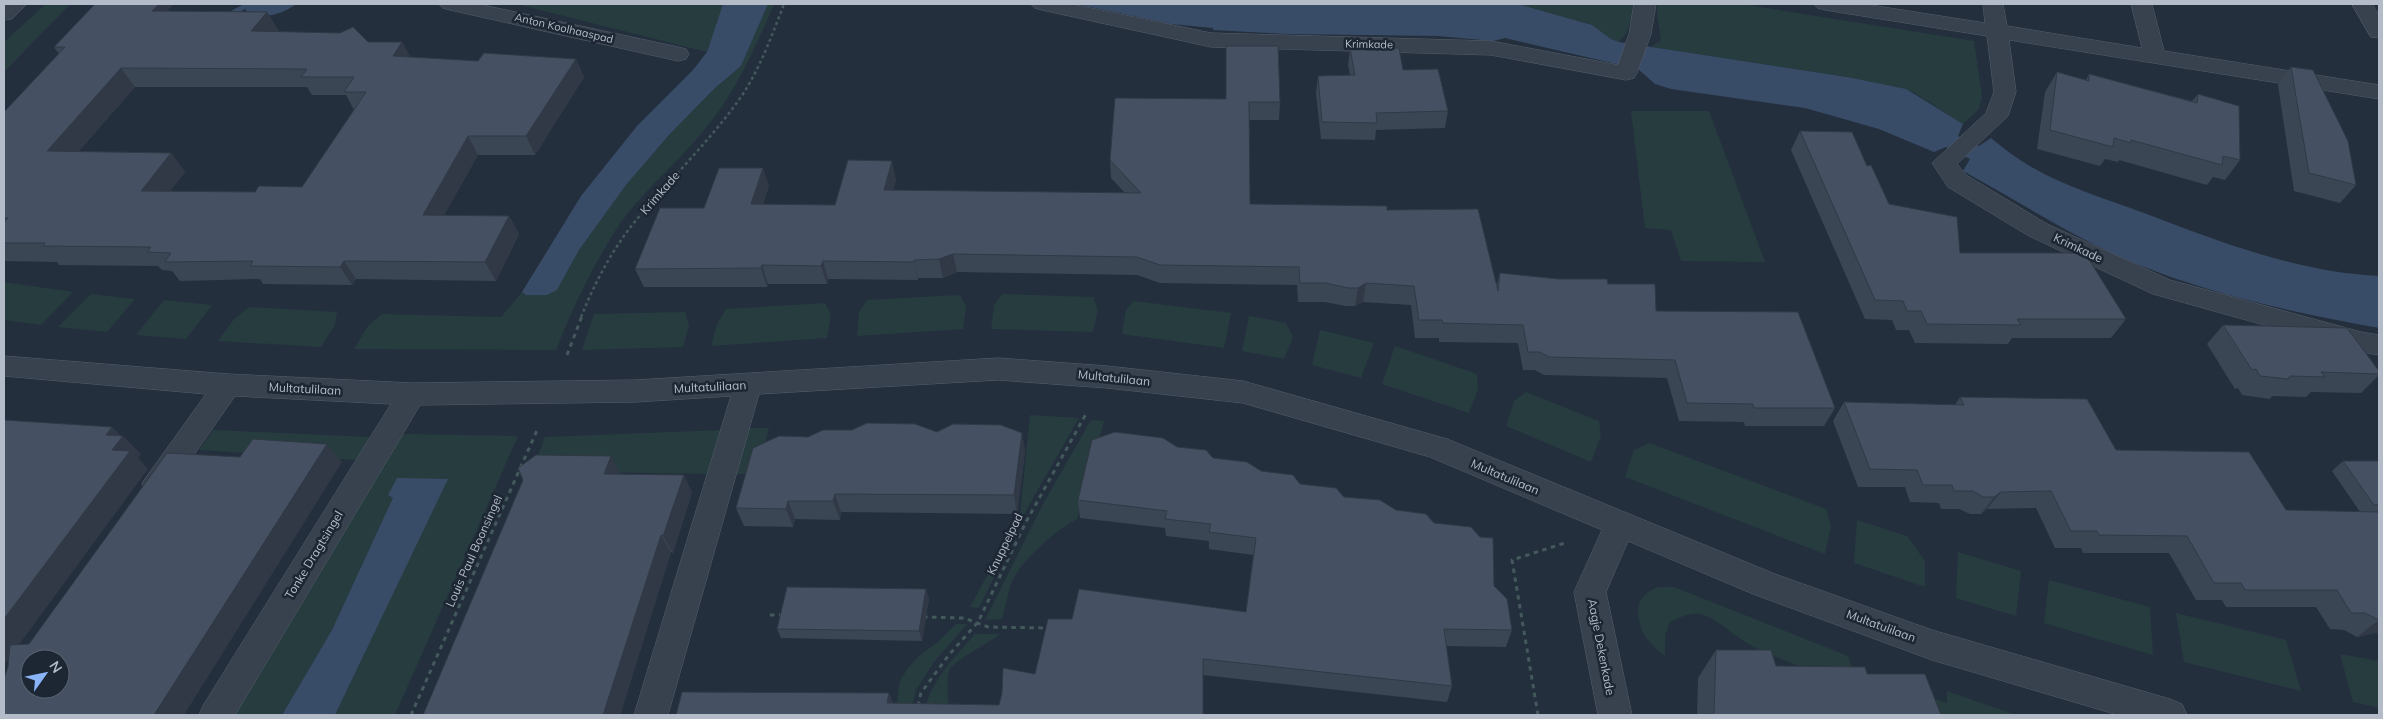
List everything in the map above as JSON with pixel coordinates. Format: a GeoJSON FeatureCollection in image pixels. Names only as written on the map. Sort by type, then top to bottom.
{"type":"FeatureCollection","features":[{"type":"Feature","properties":{"kind":"street"},"geometry":{"type":"LineString","coordinates":[[4,14],[16,4]]}},
{"type":"Feature","properties":{"kind":"street","name":"Anton Koolhaaspad"},"geometry":{"type":"LineString","coordinates":[[450,4],[678,54]]}},
{"type":"Feature","properties":{"kind":"street","name":"Krimkade"},"geometry":{"type":"LineString","coordinates":[[1042,4],[1211,40],[1491,48],[1626,73],[1640,34],[1645,4]]}},
{"type":"Feature","properties":{"kind":"street"},"geometry":{"type":"LineString","coordinates":[[1825,4],[2155,58],[2379,92]]}},
{"type":"Feature","properties":{"kind":"street","name":"Krimkade"},"geometry":{"type":"LineString","coordinates":[[1993,4],[2005,92],[1996,116],[1944,163],[1957,181],[2038,230],[2162,287],[2360,342],[2379,345]]}},
{"type":"Feature","properties":{"kind":"street"},"geometry":{"type":"LineString","coordinates":[[2142,4],[2155,58]]}},
{"type":"Feature","properties":{"kind":"street"},"geometry":{"type":"LineString","coordinates":[[2362,4],[2379,32]]}},
{"type":"Feature","properties":{"kind":"street","name":"Multatulilaan"},"geometry":{"type":"LineString","coordinates":[[4,366],[228,385],[412,394],[553,393],[748,385],[998,369],[1107,377],[1243,392],[1437,447],[1619,525],[1764,584],[1932,645],[2170,715]]}},
{"type":"Feature","properties":{"kind":"street"},"geometry":{"type":"LineString","coordinates":[[144,502],[228,385]]}},
{"type":"Feature","properties":{"kind":"street"},"geometry":{"type":"LineString","coordinates":[[651,715],[748,385]]}},
{"type":"Feature","properties":{"kind":"street","name":"Tonke Dragtsingel"},"geometry":{"type":"LineString","coordinates":[[216,715],[412,394]]}},
{"type":"Feature","properties":{"kind":"street","name":"Aagje Dekenkade"},"geometry":{"type":"LineString","coordinates":[[1615,715],[1590,592],[1619,525]]}},
{"type":"Feature","properties":{"kind":"path","name":"Krimkade"},"geometry":{"type":"LineString","coordinates":[[553,393],[594,284],[636,220],[715,130],[743,93],[764,55],[784,4]]}},
{"type":"Feature","properties":{"kind":"path","name":"Knuppelpad"},"geometry":{"type":"LineString","coordinates":[[916,715],[921,693],[948,656],[978,622],[1026,522],[1107,377]]}},
{"type":"Feature","properties":{"kind":"path","name":"Louis Paul Boonsingel"},"geometry":{"type":"LineString","coordinates":[[411,715],[519,474],[553,393]]}},
{"type":"Feature","properties":{"kind":"path"},"geometry":{"type":"LineString","coordinates":[[1538,715],[1512,560],[1619,525]]}},
{"type":"Feature","properties":{"kind":"path"},"geometry":{"type":"LineString","coordinates":[[770,615],[789,616]]}},
{"type":"Feature","properties":{"kind":"path"},"geometry":{"type":"LineString","coordinates":[[916,617],[964,618],[988,627],[1054,628]]}},
{"type":"Feature","properties":{"kind":"green space"},"geometry":{"type":"Polygon","coordinates":[[[46,4],[70,4],[4,72],[4,42],[46,4]]]}},
{"type":"Feature","properties":{"kind":"green space"},"geometry":{"type":"Polygon","coordinates":[[[516,4],[723,4],[707,52],[516,4]]]}},
{"type":"Feature","properties":{"kind":"green space"},"geometry":{"type":"Polygon","coordinates":[[[768,4],[774,4],[751,56],[733,89],[700,135],[638,201],[619,225],[584,286],[556,350],[354,349],[368,326],[382,314],[501,317],[522,292],[526,295],[547,295],[557,290],[579,250],[626,185],[669,135],[715,88],[741,66],[768,4]]]}},
{"type":"Feature","properties":{"kind":"green space"},"geometry":{"type":"Polygon","coordinates":[[[1518,4],[1636,4],[1627,32],[1619,42],[1611,39],[1592,25],[1518,4]]]}},
{"type":"Feature","properties":{"kind":"green space"},"geometry":{"type":"Polygon","coordinates":[[[1658,4],[1741,4],[1974,41],[1982,96],[1979,109],[1963,124],[1913,92],[1847,77],[1651,47],[1661,40],[1657,14],[1658,4]]]}},
{"type":"Feature","properties":{"kind":"green space"},"geometry":{"type":"Polygon","coordinates":[[[1631,111],[1709,111],[1765,262],[1681,261],[1671,230],[1645,228],[1631,111]]]}},
{"type":"Feature","properties":{"kind":"green space"},"geometry":{"type":"Polygon","coordinates":[[[4,282],[73,292],[41,325],[4,320],[4,282]]]}},
{"type":"Feature","properties":{"kind":"green space"},"geometry":{"type":"Polygon","coordinates":[[[91,294],[135,299],[107,332],[58,327],[91,294]]]}},
{"type":"Feature","properties":{"kind":"green space"},"geometry":{"type":"Polygon","coordinates":[[[1002,294],[1093,297],[1098,310],[1093,332],[991,329],[994,305],[1002,294]]]}},
{"type":"Feature","properties":{"kind":"green space"},"geometry":{"type":"Polygon","coordinates":[[[960,295],[966,307],[963,329],[857,336],[859,312],[867,300],[960,295]]]}},
{"type":"Feature","properties":{"kind":"green space"},"geometry":{"type":"Polygon","coordinates":[[[164,300],[212,305],[186,339],[136,335],[164,300]]]}},
{"type":"Feature","properties":{"kind":"green space"},"geometry":{"type":"Polygon","coordinates":[[[1134,301],[1231,313],[1224,348],[1122,334],[1126,310],[1134,301]]]}},
{"type":"Feature","properties":{"kind":"green space"},"geometry":{"type":"Polygon","coordinates":[[[825,303],[831,315],[827,338],[711,346],[717,324],[726,309],[825,303]]]}},
{"type":"Feature","properties":{"kind":"green space"},"geometry":{"type":"Polygon","coordinates":[[[249,307],[337,312],[335,325],[321,347],[218,341],[234,319],[249,307]]]}},
{"type":"Feature","properties":{"kind":"green space"},"geometry":{"type":"Polygon","coordinates":[[[685,312],[689,326],[683,347],[582,350],[594,314],[685,312]]]}},
{"type":"Feature","properties":{"kind":"green space"},"geometry":{"type":"Polygon","coordinates":[[[1249,316],[1286,323],[1293,337],[1284,359],[1242,351],[1249,316]]]}},
{"type":"Feature","properties":{"kind":"green space"},"geometry":{"type":"Polygon","coordinates":[[[1320,330],[1374,343],[1361,378],[1312,365],[1320,330]]]}},
{"type":"Feature","properties":{"kind":"green space"},"geometry":{"type":"Polygon","coordinates":[[[1395,346],[1477,374],[1478,389],[1469,413],[1382,384],[1395,346]]]}},
{"type":"Feature","properties":{"kind":"green space"},"geometry":{"type":"Polygon","coordinates":[[[1526,392],[1599,421],[1601,436],[1591,462],[1506,426],[1514,401],[1526,392]]]}},
{"type":"Feature","properties":{"kind":"green space"},"geometry":{"type":"Polygon","coordinates":[[[1030,415],[1079,418],[1028,507],[979,608],[970,607],[1020,515],[1030,415]]]}},
{"type":"Feature","properties":{"kind":"green space"},"geometry":{"type":"Polygon","coordinates":[[[1091,420],[1104,421],[1077,519],[1044,543],[1021,567],[1011,585],[1002,619],[985,620],[1043,504],[1091,420]]]}},
{"type":"Feature","properties":{"kind":"green space"},"geometry":{"type":"Polygon","coordinates":[[[750,428],[769,428],[757,474],[734,474],[747,430],[750,428]]]}},
{"type":"Feature","properties":{"kind":"green space"},"geometry":{"type":"Polygon","coordinates":[[[213,430],[370,437],[356,460],[199,450],[213,430]]]}},
{"type":"Feature","properties":{"kind":"green space"},"geometry":{"type":"Polygon","coordinates":[[[722,430],[709,474],[532,471],[545,437],[722,430]]]}},
{"type":"Feature","properties":{"kind":"green space"},"geometry":{"type":"Polygon","coordinates":[[[402,434],[518,436],[395,715],[335,715],[447,479],[394,498],[332,630],[282,715],[234,715],[402,434]]]}},
{"type":"Feature","properties":{"kind":"green space"},"geometry":{"type":"Polygon","coordinates":[[[1649,443],[1826,509],[1831,526],[1825,554],[1625,477],[1634,450],[1649,443]]]}},
{"type":"Feature","properties":{"kind":"green space"},"geometry":{"type":"Polygon","coordinates":[[[1857,520],[1907,536],[1925,561],[1925,587],[1854,563],[1857,520]]]}},
{"type":"Feature","properties":{"kind":"green space"},"geometry":{"type":"Polygon","coordinates":[[[1958,552],[2021,571],[2016,616],[1956,598],[1958,552]]]}},
{"type":"Feature","properties":{"kind":"green space"},"geometry":{"type":"Polygon","coordinates":[[[2049,580],[2150,607],[2153,655],[2044,623],[2049,580]]]}},
{"type":"Feature","properties":{"kind":"green space"},"geometry":{"type":"Polygon","coordinates":[[[1658,587],[1674,587],[1848,656],[1858,683],[1816,672],[1776,657],[1743,641],[1713,619],[1700,614],[1688,615],[1670,622],[1665,635],[1665,656],[1645,636],[1638,614],[1640,601],[1650,591],[1658,587]]]}},
{"type":"Feature","properties":{"kind":"green space"},"geometry":{"type":"Polygon","coordinates":[[[2176,613],[2286,640],[2301,691],[2184,662],[2176,613]]]}},
{"type":"Feature","properties":{"kind":"green space"},"geometry":{"type":"Polygon","coordinates":[[[956,624],[967,624],[934,662],[916,690],[910,715],[895,715],[900,681],[908,668],[956,624]]]}},
{"type":"Feature","properties":{"kind":"green space"},"geometry":{"type":"Polygon","coordinates":[[[975,634],[1000,634],[957,662],[949,671],[949,715],[923,715],[937,680],[975,634]]]}},
{"type":"Feature","properties":{"kind":"green space"},"geometry":{"type":"Polygon","coordinates":[[[2340,654],[2379,661],[2379,708],[2353,702],[2340,654]]]}},
{"type":"Feature","properties":{"kind":"green space"},"geometry":{"type":"Polygon","coordinates":[[[1910,690],[1947,703],[1947,691],[2016,715],[1920,715],[1910,690]]]}},
{"type":"Feature","properties":{"kind":"water"},"geometry":{"type":"Polygon","coordinates":[[[245,4],[296,4],[285,11],[272,15],[258,16],[246,11],[245,4]]]}},
{"type":"Feature","properties":{"kind":"water"},"geometry":{"type":"Polygon","coordinates":[[[723,4],[768,4],[741,66],[715,88],[669,135],[626,185],[579,250],[557,290],[547,295],[526,295],[522,292],[581,196],[637,126],[693,70],[707,52],[723,4]]]}},
{"type":"Feature","properties":{"kind":"water"},"geometry":{"type":"Polygon","coordinates":[[[1076,4],[1518,4],[1592,25],[1611,39],[1619,42],[1847,77],[1906,89],[1963,124],[1958,136],[1979,146],[1991,138],[2045,175],[2083,191],[2201,235],[2259,254],[2318,269],[2379,276],[2379,328],[2317,316],[2224,294],[2134,263],[2047,219],[1963,171],[1970,159],[1946,147],[1934,152],[1879,129],[1805,108],[1671,89],[1655,84],[1638,69],[1505,38],[1493,41],[1438,36],[1286,34],[1213,30],[1213,28],[1171,24],[1076,4]]]}},
{"type":"Feature","properties":{"kind":"water"},"geometry":{"type":"Polygon","coordinates":[[[397,478],[448,479],[335,715],[282,715],[332,630],[393,498],[388,495],[397,478]]]}},
{"type":"Feature","properties":{"kind":"building"},"geometry":{"type":"Polygon","coordinates":[[[95,4],[159,4],[152,11],[267,12],[251,31],[340,33],[353,27],[368,42],[402,42],[393,56],[478,61],[484,53],[576,59],[526,136],[468,136],[423,215],[509,216],[485,262],[344,261],[340,267],[250,266],[253,261],[165,262],[171,253],[147,252],[151,247],[43,246],[45,243],[4,243],[4,223],[8,218],[4,218],[4,112],[65,47],[54,47],[95,4]],[[121,68],[47,151],[171,153],[141,191],[255,192],[259,186],[302,187],[366,92],[344,92],[354,77],[301,77],[307,69],[121,68]]]}},
{"type":"Feature","properties":{"kind":"building"},"geometry":{"type":"Polygon","coordinates":[[[1226,46],[1278,46],[1280,102],[1249,102],[1250,204],[1387,206],[1387,210],[1478,209],[1498,291],[1500,273],[1559,279],[1607,279],[1608,284],[1655,284],[1656,311],[1798,312],[1835,408],[1754,408],[1753,404],[1687,403],[1675,360],[1549,357],[1540,352],[1528,352],[1523,325],[1443,323],[1442,320],[1419,320],[1414,286],[1366,283],[1358,288],[1348,288],[1326,283],[1300,283],[1299,267],[1160,265],[1137,257],[953,254],[939,259],[914,260],[914,262],[823,261],[821,266],[762,265],[761,268],[635,269],[660,208],[704,208],[719,168],[763,168],[751,204],[835,205],[848,160],[892,161],[884,190],[1141,193],[1110,160],[1115,98],[1226,99],[1226,46]]]}},
{"type":"Feature","properties":{"kind":"building"},"geometry":{"type":"Polygon","coordinates":[[[1350,48],[1399,48],[1403,70],[1438,69],[1448,111],[1376,113],[1377,123],[1322,122],[1318,76],[1355,75],[1350,48]]]}},
{"type":"Feature","properties":{"kind":"building"},"geometry":{"type":"Polygon","coordinates":[[[2291,67],[2313,70],[2348,141],[2356,185],[2309,173],[2291,67]]]}},
{"type":"Feature","properties":{"kind":"building"},"geometry":{"type":"Polygon","coordinates":[[[2057,72],[2089,81],[2089,74],[2197,103],[2198,94],[2239,106],[2240,160],[2223,156],[2222,165],[2131,140],[2131,143],[2114,138],[2113,147],[2050,130],[2057,72]]]}},
{"type":"Feature","properties":{"kind":"building"},"geometry":{"type":"Polygon","coordinates":[[[1800,131],[1852,132],[1867,166],[1871,165],[1889,204],[1957,217],[1960,253],[2085,253],[2126,319],[2017,319],[2021,325],[1927,324],[1921,311],[1907,311],[1903,301],[1875,300],[1800,131]]]}},
{"type":"Feature","properties":{"kind":"building"},"geometry":{"type":"Polygon","coordinates":[[[2223,325],[2347,328],[2379,371],[2379,374],[2321,372],[2325,377],[2290,376],[2288,379],[2260,376],[2256,369],[2252,370],[2223,325]]]}},
{"type":"Feature","properties":{"kind":"building"},"geometry":{"type":"Polygon","coordinates":[[[1960,397],[2087,399],[2116,450],[2249,452],[2286,510],[2379,512],[2379,620],[2365,613],[2351,613],[2337,590],[2245,590],[2241,583],[2214,583],[2187,536],[2099,535],[2097,531],[2071,531],[2051,491],[2001,492],[1994,497],[1983,497],[1973,491],[1954,491],[1952,485],[1923,485],[1917,470],[1870,469],[1844,402],[1964,405],[1960,397]]]}},
{"type":"Feature","properties":{"kind":"building"},"geometry":{"type":"Polygon","coordinates":[[[4,420],[112,427],[106,435],[123,436],[112,450],[130,451],[4,619],[4,420]]]}},
{"type":"Feature","properties":{"kind":"building"},"geometry":{"type":"Polygon","coordinates":[[[867,423],[915,424],[937,432],[953,424],[1001,425],[1022,433],[1014,495],[835,494],[833,501],[788,501],[786,509],[736,508],[753,448],[779,436],[808,437],[823,430],[852,430],[867,423]]]}},
{"type":"Feature","properties":{"kind":"building"},"geometry":{"type":"Polygon","coordinates":[[[1115,432],[1163,438],[1177,447],[1206,450],[1213,458],[1247,462],[1261,471],[1293,475],[1300,484],[1336,488],[1344,497],[1380,500],[1396,510],[1426,514],[1434,523],[1471,527],[1480,537],[1493,538],[1494,586],[1507,599],[1512,630],[1444,629],[1452,686],[1203,659],[1203,715],[676,715],[682,692],[889,693],[887,703],[999,705],[1002,693],[1003,668],[1035,674],[1048,619],[1072,619],[1079,589],[1246,612],[1256,538],[1209,532],[1211,524],[1165,519],[1167,511],[1078,500],[1092,440],[1115,432]]]}},
{"type":"Feature","properties":{"kind":"building"},"geometry":{"type":"Polygon","coordinates":[[[253,439],[327,444],[154,715],[4,715],[4,678],[8,667],[10,645],[29,644],[167,453],[240,457],[253,439]]]}},
{"type":"Feature","properties":{"kind":"building"},"geometry":{"type":"Polygon","coordinates":[[[536,455],[611,456],[604,474],[684,475],[663,536],[661,535],[603,715],[423,715],[523,480],[518,468],[536,455]]]}},
{"type":"Feature","properties":{"kind":"building"},"geometry":{"type":"Polygon","coordinates":[[[2343,461],[2379,461],[2379,505],[2374,505],[2343,461]]]}},
{"type":"Feature","properties":{"kind":"building"},"geometry":{"type":"Polygon","coordinates":[[[787,587],[926,589],[919,631],[777,629],[787,587]]]}},
{"type":"Feature","properties":{"kind":"building"},"geometry":{"type":"Polygon","coordinates":[[[1716,650],[1771,650],[1776,666],[1865,667],[1867,674],[1925,674],[1941,715],[1714,715],[1716,650]]]}},
{"type":"Feature","properties":{"kind":"waterway"},"geometry":{"type":"LineString","coordinates":[[236,11],[244,7]]}}]}
